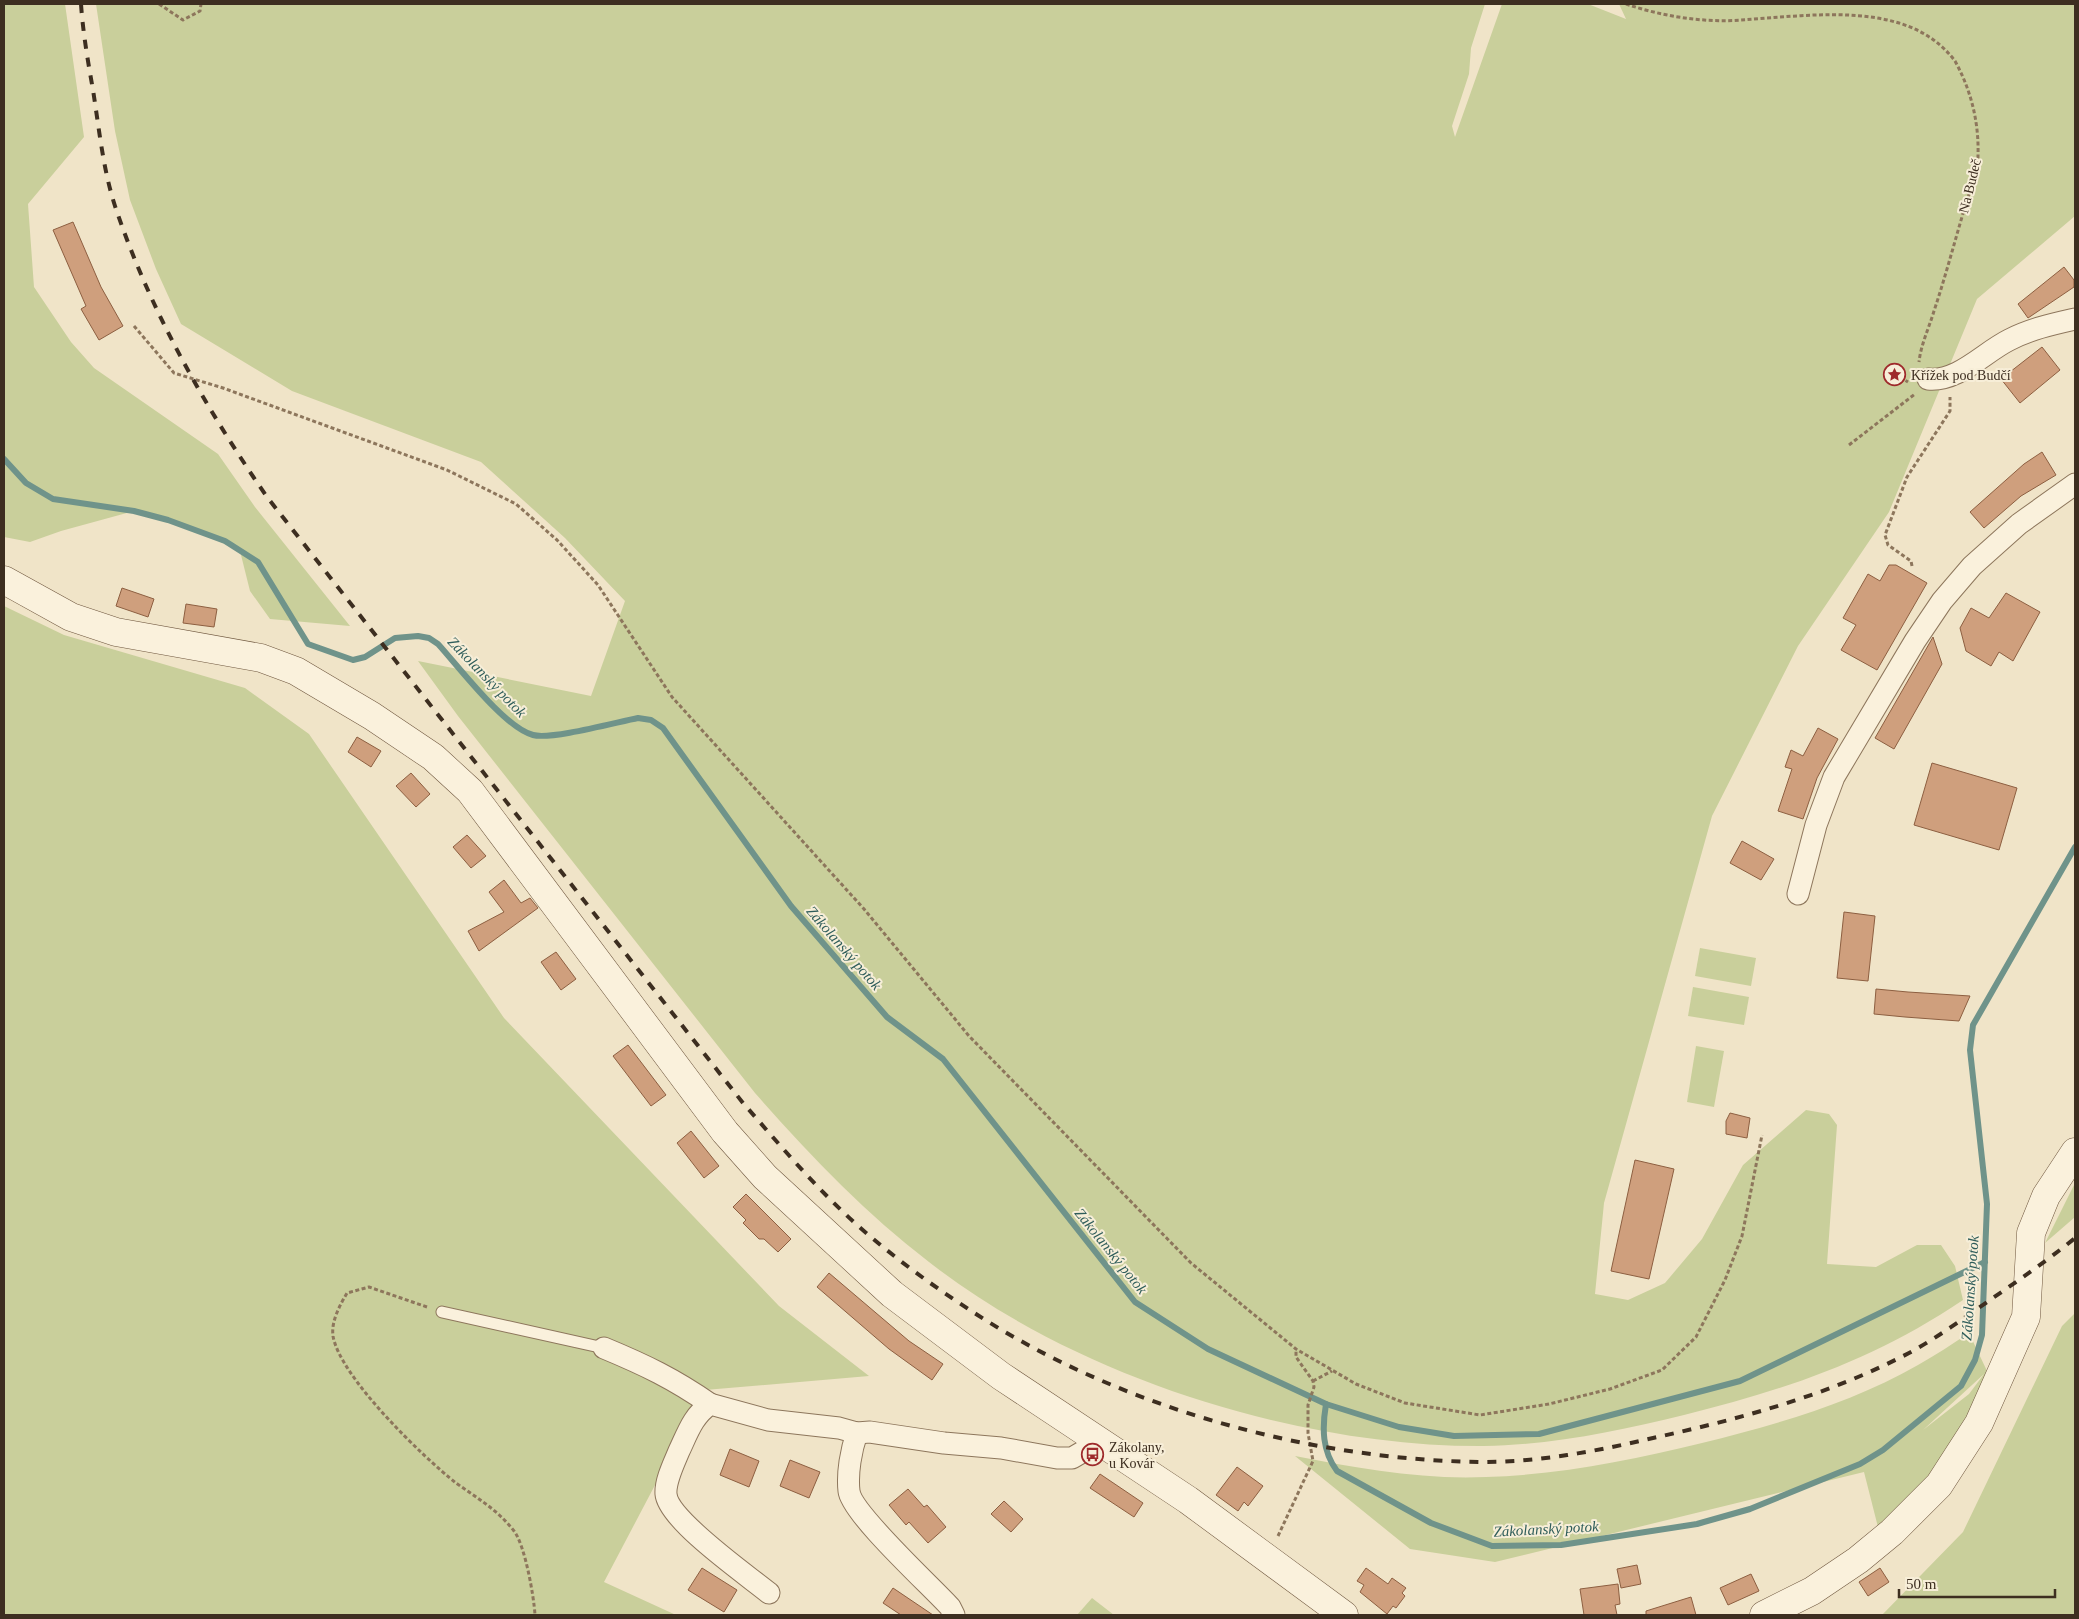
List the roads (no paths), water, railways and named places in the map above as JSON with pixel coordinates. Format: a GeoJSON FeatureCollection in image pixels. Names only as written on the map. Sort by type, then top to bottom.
{"type":"FeatureCollection","features":[{"type":"Feature","properties":{"kind":"main road"},"geometry":{"type":"LineString","coordinates":[[4,580],[71,617],[116,632],[261,658],[296,671],[372,716],[433,757],[470,791],[725,1132],[765,1177],[892,1294],[1001,1376],[1188,1500],[1344,1615]]}},
{"type":"Feature","properties":{"kind":"main road"},"geometry":{"type":"LineString","coordinates":[[1764,1615],[1812,1591],[1858,1560],[1892,1532],[1939,1485],[1979,1423],[2026,1317],[2030,1233],[2046,1196],[2075,1152]]}},
{"type":"Feature","properties":{"kind":"street"},"geometry":{"type":"LineString","coordinates":[[1932,379],[1947,379],[2008,340],[2029,331],[2075,319]]}},
{"type":"Feature","properties":{"kind":"street"},"geometry":{"type":"LineString","coordinates":[[1798,894],[1816,825],[1834,777],[1920,633],[1942,601],[1972,566],[2019,524],[2075,484]]}},
{"type":"Feature","properties":{"kind":"street"},"geometry":{"type":"LineString","coordinates":[[604,1348],[649,1366],[676,1380],[710,1404],[768,1420],[839,1428],[857,1433],[870,1432],[944,1443],[1002,1448],[1057,1458],[1072,1458],[1084,1451],[1095,1439]]}},
{"type":"Feature","properties":{"kind":"street"},"geometry":{"type":"LineString","coordinates":[[710,1404],[698,1412],[678,1452],[668,1480],[666,1494],[670,1508],[684,1524],[769,1593]]}},
{"type":"Feature","properties":{"kind":"street"},"geometry":{"type":"LineString","coordinates":[[857,1433],[853,1446],[848,1492],[861,1514],[950,1606],[954,1615]]}},
{"type":"Feature","properties":{"kind":"lane"},"geometry":{"type":"LineString","coordinates":[[442,1312],[604,1348]]}},
{"type":"Feature","properties":{"kind":"waterway","name":"Zákolanský potok"},"geometry":{"type":"LineString","coordinates":[[4,459],[26,483],[53,499],[134,511],[168,520],[225,541],[258,562],[308,644],[353,660],[365,657],[395,638],[418,636],[429,638],[438,644],[496,709],[509,721],[533,735],[569,733],[638,718],[651,720],[663,728],[791,906],[887,1017],[943,1059],[1135,1302],[1208,1349],[1326,1404],[1324,1439],[1328,1455],[1337,1471],[1431,1523],[1492,1546],[1561,1545],[1697,1524],[1750,1509],[1860,1464],[1883,1450],[1961,1386],[1975,1360],[1982,1335],[1987,1204],[1970,1050],[1973,1025],[2075,847]]}},
{"type":"Feature","properties":{"kind":"waterway"},"geometry":{"type":"LineString","coordinates":[[1326,1404],[1399,1427],[1454,1436],[1539,1434],[1740,1381],[1985,1262]]}},
{"type":"Feature","properties":{"kind":"railway"},"geometry":{"type":"LineString","coordinates":[[81,4],[104,163],[115,206],[129,245],[162,320],[181,357],[222,428],[267,497],[743,1103],[812,1180],[856,1224],[914,1271],[976,1314],[1032,1347],[1092,1377],[1154,1402],[1219,1422],[1285,1439],[1351,1451],[1417,1459],[1504,1462],[1568,1455],[1686,1431],[1784,1404],[1847,1381],[1879,1368],[1930,1341],[2023,1277],[2075,1238]]}},
{"type":"Feature","properties":{"kind":"place","name":"Křížek pod Budčí"},"geometry":{"type":"Point","coordinates":[1895,375]}},
{"type":"Feature","properties":{"kind":"place","name":"Zákolany, u Kovár"},"geometry":{"type":"Point","coordinates":[1093,1455]}}]}
